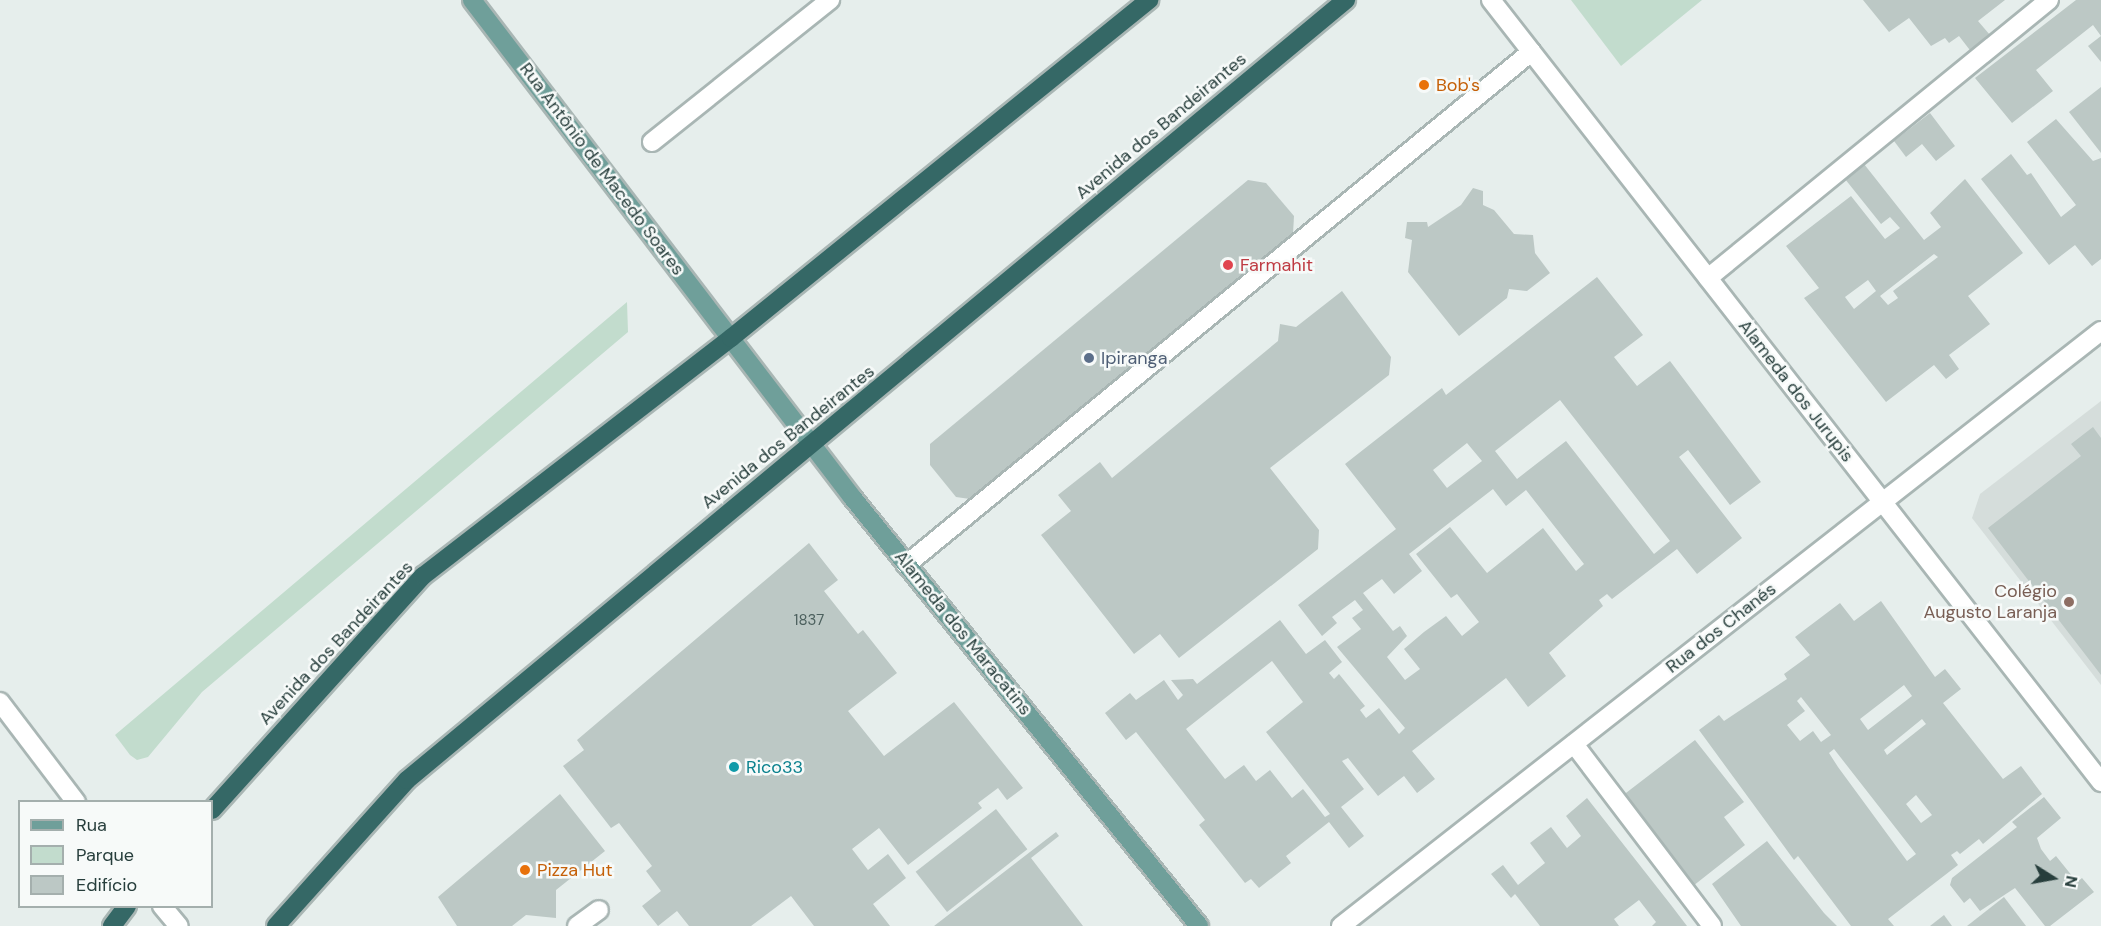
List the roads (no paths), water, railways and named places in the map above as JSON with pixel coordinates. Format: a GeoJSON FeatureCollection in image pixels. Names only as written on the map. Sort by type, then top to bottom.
{"type":"FeatureCollection","features":[{"type":"Feature","properties":{"kind":"highway","name":"Avenida dos Bandeirantes"},"geometry":{"type":"LineString","coordinates":[[213,809],[423,576],[731,338],[1149,0]]}},
{"type":"Feature","properties":{"kind":"highway","name":"Avenida dos Bandeirantes"},"geometry":{"type":"LineString","coordinates":[[276,926],[407,780],[813,446],[1346,0]]}},
{"type":"Feature","properties":{"kind":"highway"},"geometry":{"type":"LineString","coordinates":[[112,926],[126,908]]}},
{"type":"Feature","properties":{"kind":"main road","name":"Rua Antônio de Macedo Soares"},"geometry":{"type":"LineString","coordinates":[[472,0],[731,338]]}},
{"type":"Feature","properties":{"kind":"main road","name":"Alameda dos Maracatins"},"geometry":{"type":"LineString","coordinates":[[731,338],[906,565],[1199,926]]}},
{"type":"Feature","properties":{"kind":"street"},"geometry":{"type":"LineString","coordinates":[[652,142],[830,0]]}},
{"type":"Feature","properties":{"kind":"street","name":"Alameda dos Jurupis"},"geometry":{"type":"LineString","coordinates":[[1491,0],[2101,782]]}},
{"type":"Feature","properties":{"kind":"street"},"geometry":{"type":"LineString","coordinates":[[1708,278],[2049,0]]}},
{"type":"Feature","properties":{"kind":"street"},"geometry":{"type":"LineString","coordinates":[[906,565],[1531,52]]}},
{"type":"Feature","properties":{"kind":"street","name":"Rua dos Chanés"},"geometry":{"type":"LineString","coordinates":[[1341,926],[1881,501],[2101,332]]}},
{"type":"Feature","properties":{"kind":"street"},"geometry":{"type":"LineString","coordinates":[[0,702],[75,800]]}},
{"type":"Feature","properties":{"kind":"street"},"geometry":{"type":"LineString","coordinates":[[1574,744],[1712,926]]}},
{"type":"Feature","properties":{"kind":"street"},"geometry":{"type":"LineString","coordinates":[[164,908],[179,926]]}},
{"type":"Feature","properties":{"kind":"street"},"geometry":{"type":"LineString","coordinates":[[577,926],[598,910]]}},
{"type":"Feature","properties":{"kind":"place","name":"Bob's"},"geometry":{"type":"Point","coordinates":[1424,85]}},
{"type":"Feature","properties":{"kind":"place","name":"Farmahit"},"geometry":{"type":"Point","coordinates":[1228,265]}},
{"type":"Feature","properties":{"kind":"place","name":"Ipiranga"},"geometry":{"type":"Point","coordinates":[1089,358]}},
{"type":"Feature","properties":{"kind":"place","name":"Colégio Augusto Laranja"},"geometry":{"type":"Point","coordinates":[2069,602]}},
{"type":"Feature","properties":{"kind":"place","name":"Rico33"},"geometry":{"type":"Point","coordinates":[734,767]}},
{"type":"Feature","properties":{"kind":"place","name":"Pizza Hut"},"geometry":{"type":"Point","coordinates":[525,870]}}]}
